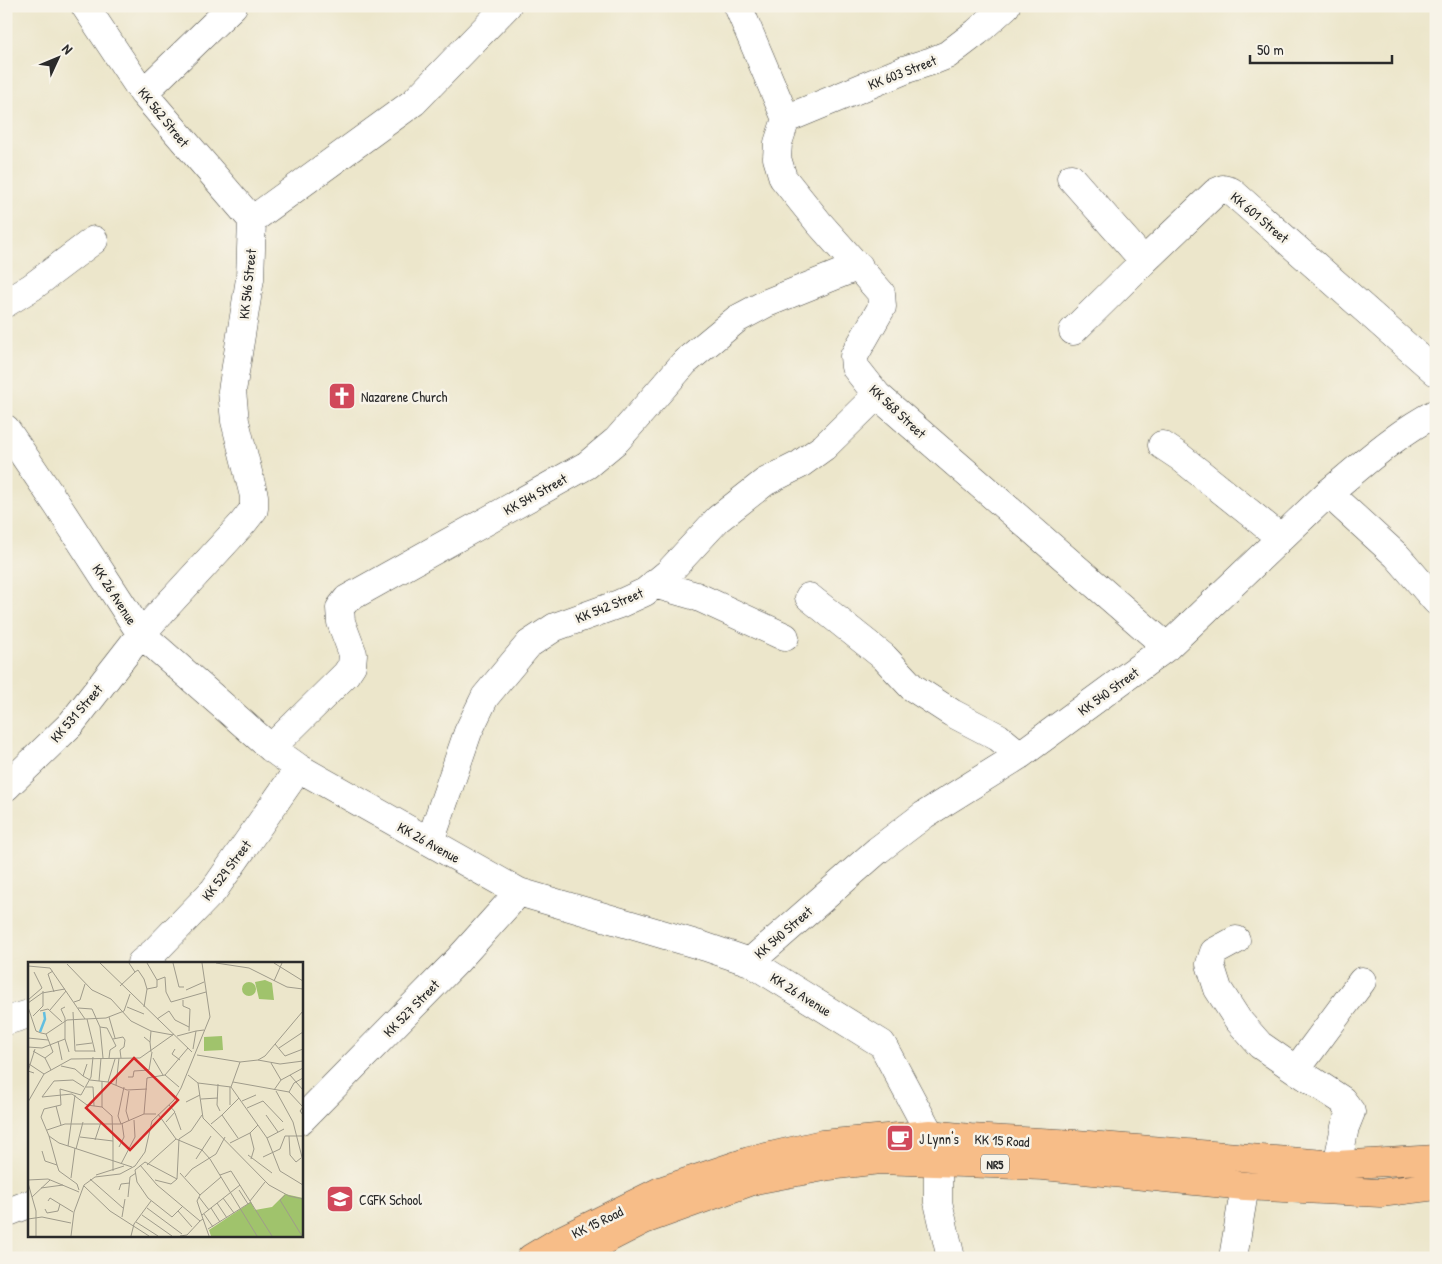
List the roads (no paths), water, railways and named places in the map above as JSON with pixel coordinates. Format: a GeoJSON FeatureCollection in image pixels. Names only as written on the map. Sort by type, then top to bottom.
{"type":"FeatureCollection","features":[{"type":"Feature","properties":{"kind":"highway"},"geometry":{"type":"LineString","coordinates":[[930,1134],[938,1162]]}},
{"type":"Feature","properties":{"kind":"highway","name":"KK 15 Road"},"geometry":{"type":"LineString","coordinates":[[531,1258],[561,1240],[660,1191],[749,1161],[822,1144],[930,1134],[1337,1165],[1436,1159]]}},
{"type":"Feature","properties":{"kind":"highway","name":"KK 15 Road"},"geometry":{"type":"LineString","coordinates":[[570,1258],[644,1220],[755,1180],[829,1166],[879,1160],[1043,1166],[1245,1186],[1380,1193],[1436,1186]]}},
{"type":"Feature","properties":{"kind":"street","name":"KK 562 Street"},"geometry":{"type":"LineString","coordinates":[[85,6],[143,93],[252,220]]}},
{"type":"Feature","properties":{"kind":"street"},"geometry":{"type":"LineString","coordinates":[[143,93],[232,6]]}},
{"type":"Feature","properties":{"kind":"street"},"geometry":{"type":"LineString","coordinates":[[252,220],[414,102],[507,6]]}},
{"type":"Feature","properties":{"kind":"street"},"geometry":{"type":"LineString","coordinates":[[738,6],[786,119]]}},
{"type":"Feature","properties":{"kind":"street","name":"KK 603 Street"},"geometry":{"type":"LineString","coordinates":[[786,119],[907,69],[932,62],[947,55],[1006,6]]}},
{"type":"Feature","properties":{"kind":"street","name":"KK 568 Street"},"geometry":{"type":"LineString","coordinates":[[786,119],[778,143],[777,158],[783,178],[819,223],[881,293],[882,307],[854,356],[855,367],[877,395],[1167,648]]}},
{"type":"Feature","properties":{"kind":"street"},"geometry":{"type":"LineString","coordinates":[[1071,178],[1144,261]]}},
{"type":"Feature","properties":{"kind":"street","name":"KK 601 Street"},"geometry":{"type":"LineString","coordinates":[[1073,331],[1216,192],[1223,189],[1231,191],[1436,372]]}},
{"type":"Feature","properties":{"kind":"street","name":"KK 546 Street"},"geometry":{"type":"LineString","coordinates":[[141,634],[254,509],[254,496],[235,421],[232,390],[250,279],[252,220]]}},
{"type":"Feature","properties":{"kind":"street"},"geometry":{"type":"LineString","coordinates":[[6,303],[32,287],[94,240]]}},
{"type":"Feature","properties":{"kind":"street","name":"KK 544 Street"},"geometry":{"type":"LineString","coordinates":[[271,748],[346,674],[352,665],[353,654],[341,622],[340,608],[347,599],[587,464],[616,440],[686,362],[737,319],[767,302],[858,266]]}},
{"type":"Feature","properties":{"kind":"street","name":"KK 542 Street"},"geometry":{"type":"LineString","coordinates":[[430,842],[468,732],[485,698],[529,644],[555,627],[619,604],[645,592],[668,573],[718,519],[765,482],[799,465],[824,447],[877,395]]}},
{"type":"Feature","properties":{"kind":"street"},"geometry":{"type":"LineString","coordinates":[[1436,413],[1422,420],[1380,451],[1328,493],[1397,556],[1436,601]]}},
{"type":"Feature","properties":{"kind":"street","name":"KK 26 Avenue"},"geometry":{"type":"LineString","coordinates":[[7,431],[141,634],[271,748],[299,768],[519,892],[706,947],[750,962],[882,1044],[930,1134]]}},
{"type":"Feature","properties":{"kind":"street"},"geometry":{"type":"LineString","coordinates":[[1162,445],[1180,457],[1281,538]]}},
{"type":"Feature","properties":{"kind":"street","name":"KK 540 Street"},"geometry":{"type":"LineString","coordinates":[[750,962],[878,850],[924,815],[1020,755],[1167,648],[1328,493]]}},
{"type":"Feature","properties":{"kind":"street"},"geometry":{"type":"LineString","coordinates":[[654,584],[696,596],[785,637]]}},
{"type":"Feature","properties":{"kind":"street"},"geometry":{"type":"LineString","coordinates":[[809,597],[884,658],[912,687],[952,713],[998,737],[1020,755]]}},
{"type":"Feature","properties":{"kind":"street","name":"KK 531 Street"},"geometry":{"type":"LineString","coordinates":[[6,787],[71,724],[141,634]]}},
{"type":"Feature","properties":{"kind":"street","name":"KK 529 Street"},"geometry":{"type":"LineString","coordinates":[[142,962],[214,890],[299,768]]}},
{"type":"Feature","properties":{"kind":"street","name":"KK 527 Street"},"geometry":{"type":"LineString","coordinates":[[302,1119],[457,961],[519,892]]}},
{"type":"Feature","properties":{"kind":"street"},"geometry":{"type":"LineString","coordinates":[[1236,940],[1214,952],[1210,964],[1218,989],[1238,1020],[1260,1044],[1342,1100],[1351,1112],[1345,1127],[1337,1165]]}},
{"type":"Feature","properties":{"kind":"street"},"geometry":{"type":"LineString","coordinates":[[1296,1070],[1362,981]]}},
{"type":"Feature","properties":{"kind":"street"},"geometry":{"type":"LineString","coordinates":[[6,1021],[28,1014]]}},
{"type":"Feature","properties":{"kind":"street"},"geometry":{"type":"LineString","coordinates":[[938,1162],[938,1202],[951,1258]]}},
{"type":"Feature","properties":{"kind":"street"},"geometry":{"type":"LineString","coordinates":[[1233,1258],[1245,1186]]}},
{"type":"Feature","properties":{"kind":"street"},"geometry":{"type":"LineString","coordinates":[[6,1213],[28,1204]]}},
{"type":"Feature","properties":{"kind":"place","name":"Nazarene Church"},"geometry":{"type":"Point","coordinates":[342,396]}},
{"type":"Feature","properties":{"kind":"place","name":"J Lynn's"},"geometry":{"type":"Point","coordinates":[900,1138]}},
{"type":"Feature","properties":{"kind":"place","name":"CGFK School"},"geometry":{"type":"Point","coordinates":[340,1199]}}]}
